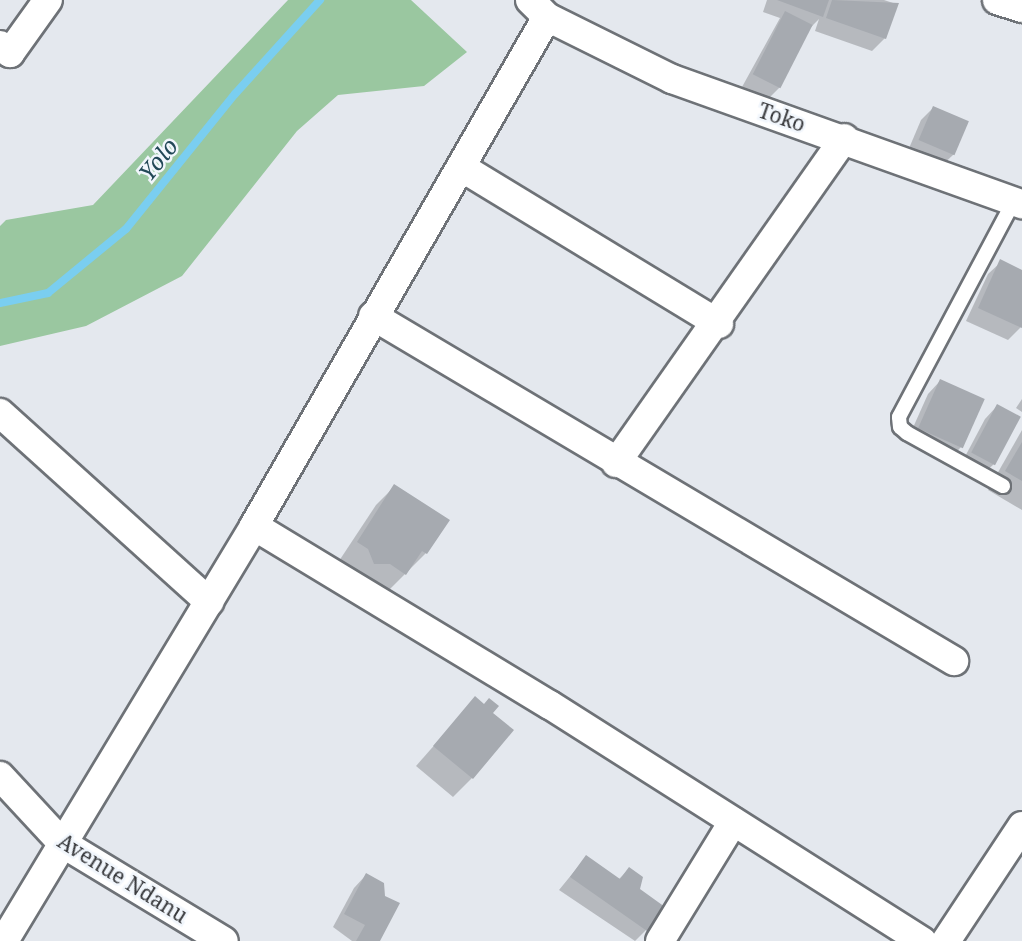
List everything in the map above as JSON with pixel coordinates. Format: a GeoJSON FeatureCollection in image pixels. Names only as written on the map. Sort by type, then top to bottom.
{"type":"FeatureCollection","features":[{"type":"Feature","properties":{"kind":"street"},"geometry":{"type":"LineString","coordinates":[[0,45],[10,53],[48,0]]}},
{"type":"Feature","properties":{"kind":"street"},"geometry":{"type":"LineString","coordinates":[[997,0],[1022,8]]}},
{"type":"Feature","properties":{"kind":"street"},"geometry":{"type":"LineString","coordinates":[[4,941],[254,526],[461,167],[538,8]]}},
{"type":"Feature","properties":{"kind":"street","name":"Toko"},"geometry":{"type":"LineString","coordinates":[[538,8],[672,79],[1018,202]]}},
{"type":"Feature","properties":{"kind":"street"},"geometry":{"type":"LineString","coordinates":[[616,463],[719,324],[844,138]]}},
{"type":"Feature","properties":{"kind":"street"},"geometry":{"type":"LineString","coordinates":[[461,167],[719,324]]}},
{"type":"Feature","properties":{"kind":"street"},"geometry":{"type":"LineString","coordinates":[[373,316],[616,463],[954,661]]}},
{"type":"Feature","properties":{"kind":"street"},"geometry":{"type":"LineString","coordinates":[[0,413],[209,602]]}},
{"type":"Feature","properties":{"kind":"street"},"geometry":{"type":"LineString","coordinates":[[254,526],[922,941]]}},
{"type":"Feature","properties":{"kind":"street","name":"Avenue Ndanu"},"geometry":{"type":"LineString","coordinates":[[0,776],[62,843],[225,941]]}},
{"type":"Feature","properties":{"kind":"street"},"geometry":{"type":"LineString","coordinates":[[660,941],[733,822]]}},
{"type":"Feature","properties":{"kind":"street"},"geometry":{"type":"LineString","coordinates":[[946,941],[1022,825]]}},
{"type":"Feature","properties":{"kind":"lane"},"geometry":{"type":"LineString","coordinates":[[1003,486],[907,433],[900,427],[899,417],[1018,202]]}},
{"type":"Feature","properties":{"kind":"green space"},"geometry":{"type":"Polygon","coordinates":[[[288,0],[411,0],[467,52],[424,86],[338,95],[297,131],[182,276],[86,326],[0,346],[0,226],[6,220],[93,205],[288,0]]]}},
{"type":"Feature","properties":{"kind":"building"},"geometry":{"type":"Polygon","coordinates":[[[777,0],[829,0],[823,17],[777,0]]]}},
{"type":"Feature","properties":{"kind":"building"},"geometry":{"type":"Polygon","coordinates":[[[832,0],[899,3],[886,39],[826,18],[832,0]]]}},
{"type":"Feature","properties":{"kind":"building"},"geometry":{"type":"Polygon","coordinates":[[[785,11],[813,25],[780,88],[753,74],[785,11]]]}},
{"type":"Feature","properties":{"kind":"building"},"geometry":{"type":"Polygon","coordinates":[[[933,106],[969,121],[954,155],[919,140],[933,106]]]}},
{"type":"Feature","properties":{"kind":"building"},"geometry":{"type":"Polygon","coordinates":[[[1000,259],[1022,270],[1022,328],[978,308],[1000,259]]]}},
{"type":"Feature","properties":{"kind":"building"},"geometry":{"type":"Polygon","coordinates":[[[940,379],[985,399],[963,448],[918,428],[940,379]]]}},
{"type":"Feature","properties":{"kind":"building"},"geometry":{"type":"Polygon","coordinates":[[[997,404],[1021,417],[995,465],[971,453],[997,404]]]}},
{"type":"Feature","properties":{"kind":"building"},"geometry":{"type":"Polygon","coordinates":[[[1022,442],[1022,481],[1005,471],[1022,442]]]}},
{"type":"Feature","properties":{"kind":"building"},"geometry":{"type":"Polygon","coordinates":[[[394,484],[450,520],[427,554],[422,551],[406,575],[390,564],[374,564],[368,549],[357,542],[394,484]]]}},
{"type":"Feature","properties":{"kind":"building"},"geometry":{"type":"Polygon","coordinates":[[[475,696],[484,704],[489,698],[499,706],[493,713],[514,730],[473,779],[433,746],[475,696]]]}},
{"type":"Feature","properties":{"kind":"building"},"geometry":{"type":"Polygon","coordinates":[[[586,855],[620,879],[629,867],[643,877],[640,889],[665,907],[647,931],[570,877],[586,855]]]}},
{"type":"Feature","properties":{"kind":"building"},"geometry":{"type":"Polygon","coordinates":[[[366,873],[384,883],[385,896],[400,903],[380,941],[356,941],[365,925],[344,914],[366,873]]]}},
{"type":"Feature","properties":{"kind":"waterway","name":"Yolo"},"geometry":{"type":"LineString","coordinates":[[0,303],[48,293],[126,229],[235,94],[320,0]]}}]}
